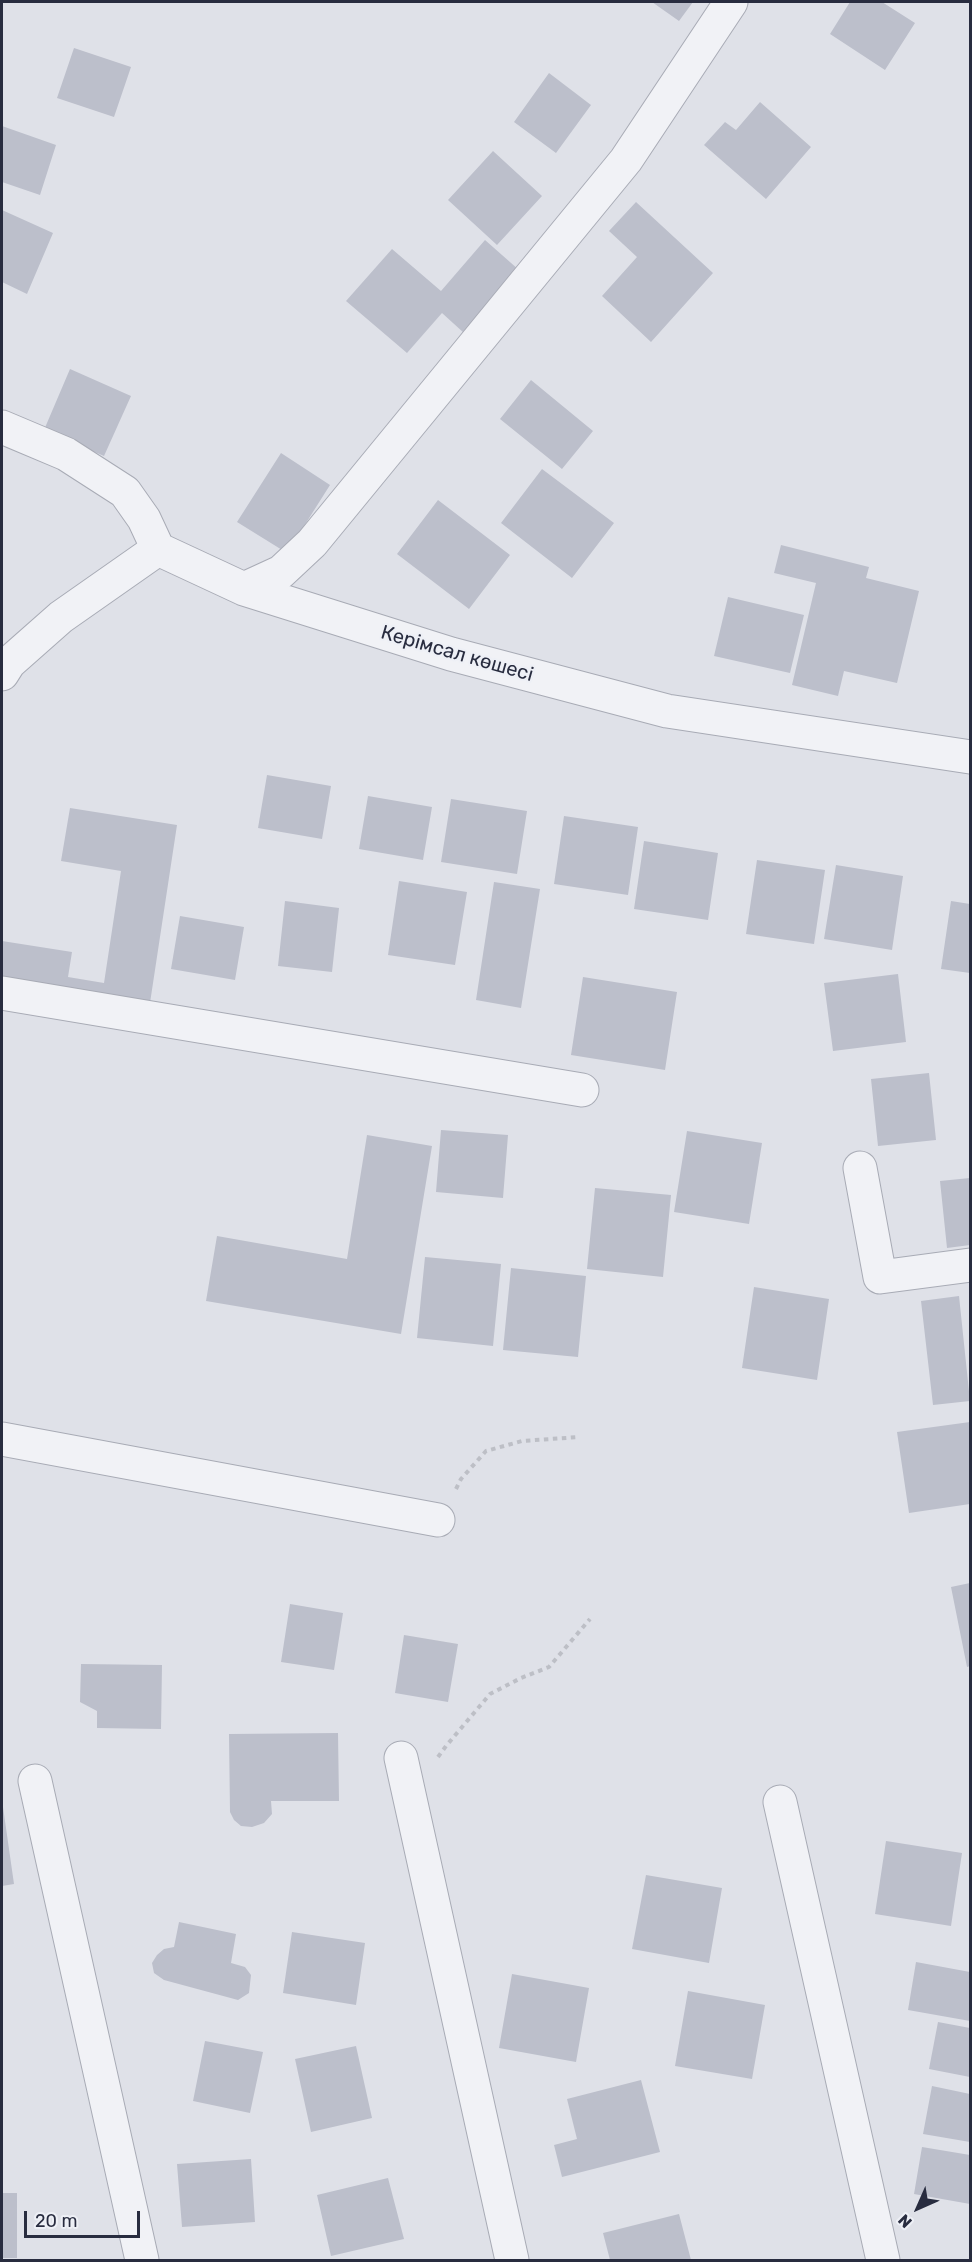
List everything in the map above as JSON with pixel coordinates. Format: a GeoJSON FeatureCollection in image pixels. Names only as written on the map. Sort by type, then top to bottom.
{"type":"FeatureCollection","features":[{"type":"Feature","properties":{"kind":"street"},"geometry":{"type":"LineString","coordinates":[[244,590],[281,572],[312,543],[626,160],[731,2]]}},
{"type":"Feature","properties":{"kind":"street"},"geometry":{"type":"LineString","coordinates":[[2,427],[66,454],[125,492],[144,519],[158,549],[61,617],[9,663],[2,674]]}},
{"type":"Feature","properties":{"kind":"street","name":"Керімсал көшесі"},"geometry":{"type":"LineString","coordinates":[[158,549],[244,590],[451,654],[667,711],[970,757]]}},
{"type":"Feature","properties":{"kind":"street"},"geometry":{"type":"LineString","coordinates":[[2,993],[582,1090]]}},
{"type":"Feature","properties":{"kind":"street"},"geometry":{"type":"LineString","coordinates":[[860,1168],[880,1277],[970,1266]]}},
{"type":"Feature","properties":{"kind":"street"},"geometry":{"type":"LineString","coordinates":[[2,1439],[438,1520]]}},
{"type":"Feature","properties":{"kind":"street"},"geometry":{"type":"LineString","coordinates":[[401,1758],[512,2260]]}},
{"type":"Feature","properties":{"kind":"street"},"geometry":{"type":"LineString","coordinates":[[35,1781],[142,2260]]}},
{"type":"Feature","properties":{"kind":"street"},"geometry":{"type":"LineString","coordinates":[[780,1803],[883,2260]]}},
{"type":"Feature","properties":{"kind":"path"},"geometry":{"type":"LineString","coordinates":[[438,1520],[461,1479],[486,1451],[522,1441],[579,1437]]}},
{"type":"Feature","properties":{"kind":"path"},"geometry":{"type":"LineString","coordinates":[[411,1801],[446,1746],[490,1694],[549,1667],[590,1619]]}},
{"type":"Feature","properties":{"kind":"building"},"geometry":{"type":"Polygon","coordinates":[[[652,2],[693,2],[679,21],[652,2]]]}},
{"type":"Feature","properties":{"kind":"building"},"geometry":{"type":"Polygon","coordinates":[[[850,2],[882,2],[915,23],[885,70],[830,34],[850,2]]]}},
{"type":"Feature","properties":{"kind":"building"},"geometry":{"type":"Polygon","coordinates":[[[74,48],[131,67],[114,117],[57,98],[74,48]]]}},
{"type":"Feature","properties":{"kind":"building"},"geometry":{"type":"Polygon","coordinates":[[[549,73],[591,105],[556,153],[514,122],[549,73]]]}},
{"type":"Feature","properties":{"kind":"building"},"geometry":{"type":"Polygon","coordinates":[[[760,102],[811,147],[766,199],[704,145],[725,122],[736,130],[760,102]]]}},
{"type":"Feature","properties":{"kind":"building"},"geometry":{"type":"Polygon","coordinates":[[[2,126],[56,145],[40,195],[2,182],[2,126]]]}},
{"type":"Feature","properties":{"kind":"building"},"geometry":{"type":"Polygon","coordinates":[[[493,151],[542,196],[497,245],[448,200],[493,151]]]}},
{"type":"Feature","properties":{"kind":"building"},"geometry":{"type":"Polygon","coordinates":[[[636,202],[713,273],[651,342],[602,296],[637,257],[609,231],[636,202]]]}},
{"type":"Feature","properties":{"kind":"building"},"geometry":{"type":"Polygon","coordinates":[[[2,210],[53,233],[27,294],[2,282],[2,210]]]}},
{"type":"Feature","properties":{"kind":"building"},"geometry":{"type":"Polygon","coordinates":[[[485,240],[519,270],[464,333],[442,313],[407,353],[346,301],[392,249],[441,291],[485,240]]]}},
{"type":"Feature","properties":{"kind":"building"},"geometry":{"type":"Polygon","coordinates":[[[70,369],[131,396],[104,456],[44,430],[70,369]]]}},
{"type":"Feature","properties":{"kind":"building"},"geometry":{"type":"Polygon","coordinates":[[[531,380],[593,431],[562,469],[500,419],[531,380]]]}},
{"type":"Feature","properties":{"kind":"building"},"geometry":{"type":"Polygon","coordinates":[[[281,453],[330,485],[287,553],[237,522],[281,453]]]}},
{"type":"Feature","properties":{"kind":"building"},"geometry":{"type":"Polygon","coordinates":[[[542,469],[614,523],[572,578],[501,523],[542,469]]]}},
{"type":"Feature","properties":{"kind":"building"},"geometry":{"type":"Polygon","coordinates":[[[438,500],[510,555],[469,609],[397,554],[438,500]]]}},
{"type":"Feature","properties":{"kind":"building"},"geometry":{"type":"Polygon","coordinates":[[[781,545],[869,567],[866,578],[919,591],[897,683],[844,671],[838,696],[792,685],[816,583],[774,573],[781,545]]]}},
{"type":"Feature","properties":{"kind":"building"},"geometry":{"type":"Polygon","coordinates":[[[728,597],[804,615],[790,673],[714,656],[728,597]]]}},
{"type":"Feature","properties":{"kind":"building"},"geometry":{"type":"Polygon","coordinates":[[[267,775],[331,786],[322,839],[258,828],[267,775]]]}},
{"type":"Feature","properties":{"kind":"building"},"geometry":{"type":"Polygon","coordinates":[[[368,796],[432,807],[423,860],[359,849],[368,796]]]}},
{"type":"Feature","properties":{"kind":"building"},"geometry":{"type":"Polygon","coordinates":[[[451,799],[527,811],[517,874],[441,862],[451,799]]]}},
{"type":"Feature","properties":{"kind":"building"},"geometry":{"type":"Polygon","coordinates":[[[70,808],[177,825],[148,1016],[2,993],[2,941],[72,952],[68,977],[104,983],[121,871],[61,861],[70,808]]]}},
{"type":"Feature","properties":{"kind":"building"},"geometry":{"type":"Polygon","coordinates":[[[564,816],[638,827],[628,895],[554,884],[564,816]]]}},
{"type":"Feature","properties":{"kind":"building"},"geometry":{"type":"Polygon","coordinates":[[[644,841],[718,853],[708,920],[634,909],[644,841]]]}},
{"type":"Feature","properties":{"kind":"building"},"geometry":{"type":"Polygon","coordinates":[[[757,860],[825,870],[814,944],[746,934],[757,860]]]}},
{"type":"Feature","properties":{"kind":"building"},"geometry":{"type":"Polygon","coordinates":[[[836,865],[903,876],[892,950],[824,939],[836,865]]]}},
{"type":"Feature","properties":{"kind":"building"},"geometry":{"type":"Polygon","coordinates":[[[399,881],[467,892],[455,965],[388,955],[399,881]]]}},
{"type":"Feature","properties":{"kind":"building"},"geometry":{"type":"Polygon","coordinates":[[[494,882],[540,889],[521,1008],[476,1000],[494,882]]]}},
{"type":"Feature","properties":{"kind":"building"},"geometry":{"type":"Polygon","coordinates":[[[285,901],[339,908],[332,972],[278,966],[285,901]]]}},
{"type":"Feature","properties":{"kind":"building"},"geometry":{"type":"Polygon","coordinates":[[[951,901],[970,904],[970,973],[941,969],[951,901]]]}},
{"type":"Feature","properties":{"kind":"building"},"geometry":{"type":"Polygon","coordinates":[[[180,916],[244,927],[235,980],[171,969],[180,916]]]}},
{"type":"Feature","properties":{"kind":"building"},"geometry":{"type":"Polygon","coordinates":[[[898,974],[906,1042],[833,1051],[824,983],[898,974]]]}},
{"type":"Feature","properties":{"kind":"building"},"geometry":{"type":"Polygon","coordinates":[[[583,977],[677,992],[665,1070],[571,1055],[583,977]]]}},
{"type":"Feature","properties":{"kind":"building"},"geometry":{"type":"Polygon","coordinates":[[[929,1073],[936,1140],[878,1146],[871,1079],[929,1073]]]}},
{"type":"Feature","properties":{"kind":"building"},"geometry":{"type":"Polygon","coordinates":[[[441,1130],[508,1135],[503,1198],[436,1192],[441,1130]]]}},
{"type":"Feature","properties":{"kind":"building"},"geometry":{"type":"Polygon","coordinates":[[[687,1131],[762,1143],[749,1224],[674,1212],[687,1131]]]}},
{"type":"Feature","properties":{"kind":"building"},"geometry":{"type":"Polygon","coordinates":[[[367,1135],[432,1146],[401,1334],[206,1301],[217,1236],[347,1259],[367,1135]]]}},
{"type":"Feature","properties":{"kind":"building"},"geometry":{"type":"Polygon","coordinates":[[[970,1178],[970,1245],[947,1248],[940,1181],[970,1178]]]}},
{"type":"Feature","properties":{"kind":"building"},"geometry":{"type":"Polygon","coordinates":[[[595,1188],[671,1195],[663,1277],[587,1269],[595,1188]]]}},
{"type":"Feature","properties":{"kind":"building"},"geometry":{"type":"Polygon","coordinates":[[[425,1257],[501,1264],[493,1346],[417,1338],[425,1257]]]}},
{"type":"Feature","properties":{"kind":"building"},"geometry":{"type":"Polygon","coordinates":[[[511,1268],[586,1276],[578,1357],[503,1350],[511,1268]]]}},
{"type":"Feature","properties":{"kind":"building"},"geometry":{"type":"Polygon","coordinates":[[[754,1287],[829,1299],[817,1380],[742,1368],[754,1287]]]}},
{"type":"Feature","properties":{"kind":"building"},"geometry":{"type":"Polygon","coordinates":[[[959,1296],[970,1401],[933,1405],[921,1301],[959,1296]]]}},
{"type":"Feature","properties":{"kind":"building"},"geometry":{"type":"Polygon","coordinates":[[[970,1422],[970,1504],[909,1513],[897,1432],[970,1422]]]}},
{"type":"Feature","properties":{"kind":"building"},"geometry":{"type":"Polygon","coordinates":[[[970,1583],[970,1666],[967,1667],[951,1587],[970,1583]]]}},
{"type":"Feature","properties":{"kind":"building"},"geometry":{"type":"Polygon","coordinates":[[[290,1604],[343,1613],[334,1670],[281,1662],[290,1604]]]}},
{"type":"Feature","properties":{"kind":"building"},"geometry":{"type":"Polygon","coordinates":[[[404,1635],[458,1644],[448,1702],[395,1693],[404,1635]]]}},
{"type":"Feature","properties":{"kind":"building"},"geometry":{"type":"Polygon","coordinates":[[[81,1664],[162,1665],[161,1729],[97,1728],[97,1711],[80,1702],[81,1664]]]}},
{"type":"Feature","properties":{"kind":"building"},"geometry":{"type":"Polygon","coordinates":[[[338,1733],[339,1801],[271,1801],[272,1814],[264,1823],[252,1827],[241,1826],[234,1820],[230,1812],[229,1734],[338,1733]]]}},
{"type":"Feature","properties":{"kind":"building"},"geometry":{"type":"Polygon","coordinates":[[[2,1808],[14,1884],[2,1886],[2,1808]]]}},
{"type":"Feature","properties":{"kind":"building"},"geometry":{"type":"Polygon","coordinates":[[[886,1841],[962,1853],[951,1926],[875,1914],[886,1841]]]}},
{"type":"Feature","properties":{"kind":"building"},"geometry":{"type":"Polygon","coordinates":[[[646,1875],[722,1888],[709,1963],[632,1949],[646,1875]]]}},
{"type":"Feature","properties":{"kind":"building"},"geometry":{"type":"Polygon","coordinates":[[[179,1922],[236,1934],[231,1963],[245,1967],[251,1975],[249,1993],[238,2000],[164,1980],[154,1973],[152,1963],[157,1955],[164,1949],[174,1947],[179,1922]]]}},
{"type":"Feature","properties":{"kind":"building"},"geometry":{"type":"Polygon","coordinates":[[[292,1932],[365,1943],[356,2005],[283,1993],[292,1932]]]}},
{"type":"Feature","properties":{"kind":"building"},"geometry":{"type":"Polygon","coordinates":[[[916,1962],[970,1972],[970,2021],[908,2010],[916,1962]]]}},
{"type":"Feature","properties":{"kind":"building"},"geometry":{"type":"Polygon","coordinates":[[[512,1974],[589,1988],[576,2062],[499,2048],[512,1974]]]}},
{"type":"Feature","properties":{"kind":"building"},"geometry":{"type":"Polygon","coordinates":[[[688,1991],[765,2005],[752,2079],[675,2066],[688,1991]]]}},
{"type":"Feature","properties":{"kind":"building"},"geometry":{"type":"Polygon","coordinates":[[[938,2022],[970,2028],[970,2077],[929,2069],[938,2022]]]}},
{"type":"Feature","properties":{"kind":"building"},"geometry":{"type":"Polygon","coordinates":[[[205,2041],[263,2052],[250,2113],[193,2101],[205,2041]]]}},
{"type":"Feature","properties":{"kind":"building"},"geometry":{"type":"Polygon","coordinates":[[[356,2046],[372,2118],[311,2132],[295,2059],[356,2046]]]}},
{"type":"Feature","properties":{"kind":"building"},"geometry":{"type":"Polygon","coordinates":[[[641,2080],[660,2152],[562,2177],[554,2145],[577,2139],[567,2099],[641,2080]]]}},
{"type":"Feature","properties":{"kind":"building"},"geometry":{"type":"Polygon","coordinates":[[[932,2086],[970,2094],[970,2142],[923,2134],[932,2086]]]}},
{"type":"Feature","properties":{"kind":"building"},"geometry":{"type":"Polygon","coordinates":[[[922,2147],[970,2155],[970,2204],[914,2194],[922,2147]]]}},
{"type":"Feature","properties":{"kind":"building"},"geometry":{"type":"Polygon","coordinates":[[[251,2159],[255,2222],[182,2227],[177,2164],[251,2159]]]}},
{"type":"Feature","properties":{"kind":"building"},"geometry":{"type":"Polygon","coordinates":[[[388,2178],[404,2239],[331,2256],[317,2195],[388,2178]]]}},
{"type":"Feature","properties":{"kind":"building"},"geometry":{"type":"Polygon","coordinates":[[[2,2193],[17,2193],[17,2258],[2,2258],[2,2193]]]}},
{"type":"Feature","properties":{"kind":"building"},"geometry":{"type":"Polygon","coordinates":[[[679,2214],[691,2260],[610,2260],[603,2233],[679,2214]]]}}]}
